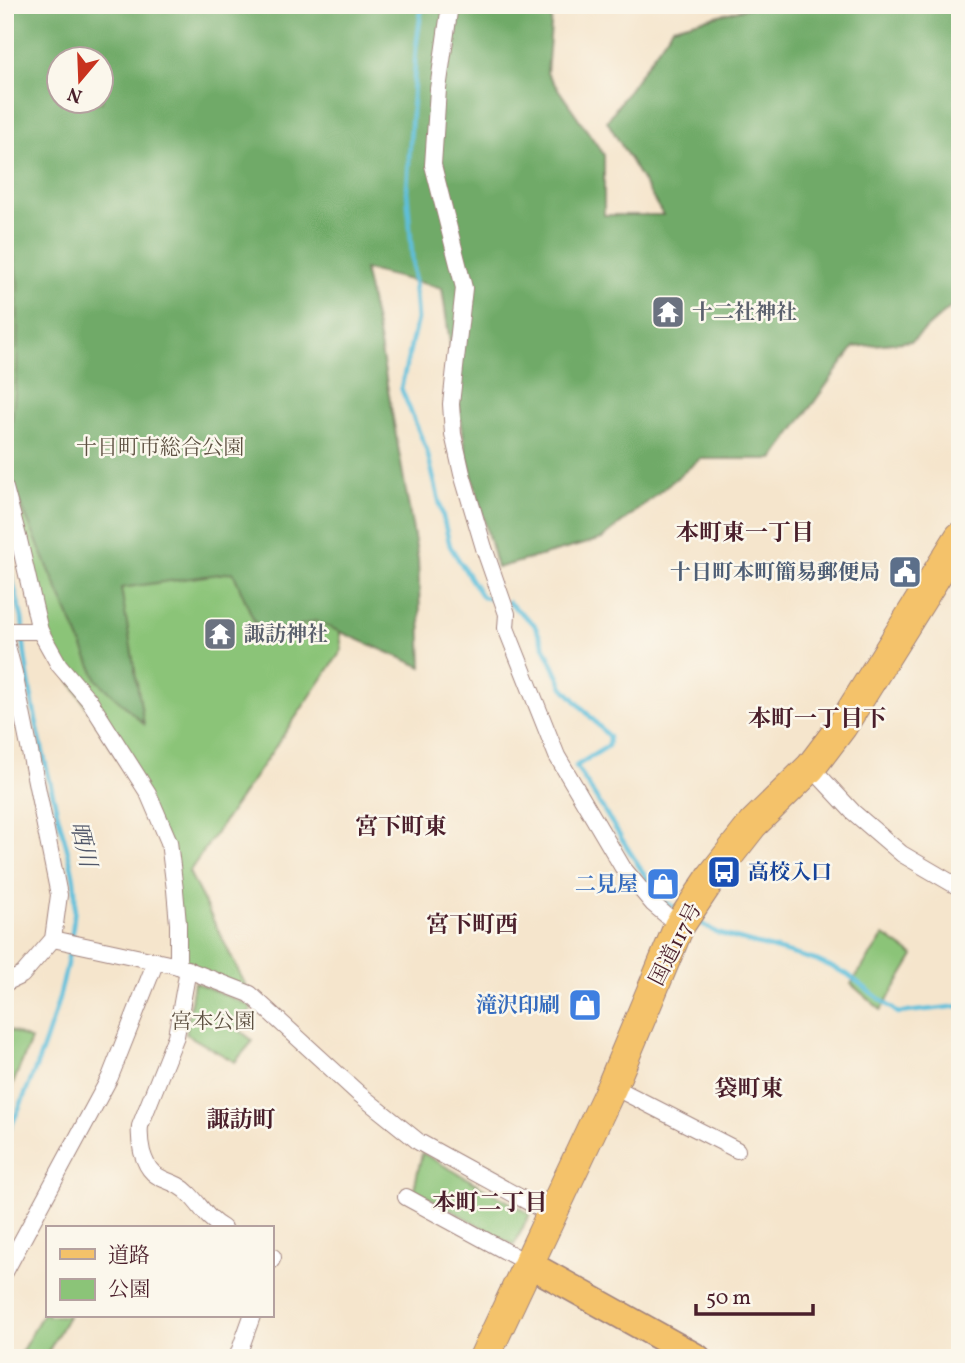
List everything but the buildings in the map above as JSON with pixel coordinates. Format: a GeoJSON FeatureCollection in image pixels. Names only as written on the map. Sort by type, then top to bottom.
{"type":"FeatureCollection","features":[{"type":"Feature","properties":{"kind":"highway","name":"国道117号"},"geometry":{"type":"LineString","coordinates":[[484,1358],[612,1086],[679,926],[752,824],[811,766],[842,726],[937,575],[957,549]]}},
{"type":"Feature","properties":{"kind":"main road"},"geometry":{"type":"LineString","coordinates":[[529,1264],[698,1358]]}},
{"type":"Feature","properties":{"kind":"street"},"geometry":{"type":"LineString","coordinates":[[450,5],[438,89],[433,165],[464,288],[450,404],[453,435],[462,474],[507,614],[506,628],[557,757],[623,869],[653,904],[679,926]]}},
{"type":"Feature","properties":{"kind":"street"},"geometry":{"type":"LineString","coordinates":[[5,488],[40,631],[59,665],[89,700],[148,793],[169,842],[183,967],[176,1036],[138,1137],[146,1166],[152,1173],[187,1191],[211,1221],[220,1226]]}},
{"type":"Feature","properties":{"kind":"street"},"geometry":{"type":"LineString","coordinates":[[5,631],[40,631]]}},
{"type":"Feature","properties":{"kind":"street"},"geometry":{"type":"LineString","coordinates":[[5,638],[59,895],[58,940],[22,975],[5,983]]}},
{"type":"Feature","properties":{"kind":"street"},"geometry":{"type":"LineString","coordinates":[[811,766],[853,812],[902,854],[960,888]]}},
{"type":"Feature","properties":{"kind":"street"},"geometry":{"type":"LineString","coordinates":[[58,940],[183,967],[250,994],[358,1093],[419,1142],[552,1215]]}},
{"type":"Feature","properties":{"kind":"street"},"geometry":{"type":"LineString","coordinates":[[5,1272],[110,1077],[156,961]]}},
{"type":"Feature","properties":{"kind":"street"},"geometry":{"type":"LineString","coordinates":[[612,1086],[737,1150]]}},
{"type":"Feature","properties":{"kind":"street"},"geometry":{"type":"LineString","coordinates":[[406,1197],[529,1264]]}},
{"type":"Feature","properties":{"kind":"street"},"geometry":{"type":"LineString","coordinates":[[237,1358],[251,1318]]}},
{"type":"Feature","properties":{"kind":"green space","name":"十日町市総合公園"},"geometry":{"type":"Polygon","coordinates":[[[5,5],[244,5],[305,364],[342,650],[189,872],[250,994],[188,969],[178,924],[169,842],[40,631],[5,464],[5,5]]]}},
{"type":"Feature","properties":{"kind":"green space"},"geometry":{"type":"Polygon","coordinates":[[[5,5],[550,5],[552,14],[547,73],[604,155],[604,215],[663,215],[607,121],[673,27],[759,5],[960,5],[960,299],[912,341],[854,347],[773,459],[700,459],[602,539],[497,568],[466,453],[442,288],[364,269],[418,559],[422,667],[315,621],[261,637],[233,572],[121,588],[144,724],[97,680],[7,473],[17,369],[18,284],[5,200],[5,5]]]}},
{"type":"Feature","properties":{"kind":"green space"},"geometry":{"type":"Polygon","coordinates":[[[884,935],[914,956],[881,1010],[851,984],[884,935]]]}},
{"type":"Feature","properties":{"kind":"green space","name":"宮本公園"},"geometry":{"type":"Polygon","coordinates":[[[194,982],[249,1005],[252,1009],[237,1028],[253,1041],[235,1062],[186,1034],[194,982]]]}},
{"type":"Feature","properties":{"kind":"green space"},"geometry":{"type":"Polygon","coordinates":[[[5,1028],[31,1040],[5,1103],[5,1028]]]}},
{"type":"Feature","properties":{"kind":"green space"},"geometry":{"type":"Polygon","coordinates":[[[422,1153],[530,1214],[514,1245],[414,1189],[422,1153]]]}},
{"type":"Feature","properties":{"kind":"green space"},"geometry":{"type":"Polygon","coordinates":[[[46,1308],[46,1318],[67,1318],[48,1352],[58,1358],[18,1358],[46,1308]]]}},
{"type":"Feature","properties":{"kind":"waterway"},"geometry":{"type":"LineString","coordinates":[[422,5],[416,48],[407,190],[417,319],[401,388],[427,451],[450,546],[482,597],[499,600]]}},
{"type":"Feature","properties":{"kind":"waterway","name":"晒川"},"geometry":{"type":"LineString","coordinates":[[5,550],[23,627]]}},
{"type":"Feature","properties":{"kind":"waterway"},"geometry":{"type":"LineString","coordinates":[[508,602],[534,624],[563,687],[609,737],[608,746],[576,766],[659,898],[676,908]]}},
{"type":"Feature","properties":{"kind":"waterway","name":"晒川"},"geometry":{"type":"LineString","coordinates":[[5,1140],[27,1090],[55,1013],[68,960],[75,900],[70,861],[36,720],[23,636]]}},
{"type":"Feature","properties":{"kind":"waterway"},"geometry":{"type":"LineString","coordinates":[[696,920],[717,933],[818,961],[847,974],[898,1013],[960,1006]]}},
{"type":"Feature","properties":{"kind":"place","name":"十二社神社"},"geometry":{"type":"Point","coordinates":[668,312]}},
{"type":"Feature","properties":{"kind":"place","name":"十日町本町簡易郵便局"},"geometry":{"type":"Point","coordinates":[905,572]}},
{"type":"Feature","properties":{"kind":"place","name":"諏訪神社"},"geometry":{"type":"Point","coordinates":[220,634]}},
{"type":"Feature","properties":{"kind":"place","name":"高校入口"},"geometry":{"type":"Point","coordinates":[724,872]}},
{"type":"Feature","properties":{"kind":"place","name":"二見屋"},"geometry":{"type":"Point","coordinates":[663,884]}},
{"type":"Feature","properties":{"kind":"place","name":"滝沢印刷"},"geometry":{"type":"Point","coordinates":[585,1005]}},
{"type":"Feature","properties":{"kind":"district","name":"本町東一丁目"},"geometry":{"type":"Point","coordinates":[745,532]}},
{"type":"Feature","properties":{"kind":"district","name":"本町一丁目下"},"geometry":{"type":"Point","coordinates":[817,718]}},
{"type":"Feature","properties":{"kind":"district","name":"宮下町東"},"geometry":{"type":"Point","coordinates":[401,826]}},
{"type":"Feature","properties":{"kind":"district","name":"宮下町西"},"geometry":{"type":"Point","coordinates":[472,924]}},
{"type":"Feature","properties":{"kind":"district","name":"袋町東"},"geometry":{"type":"Point","coordinates":[749,1088]}},
{"type":"Feature","properties":{"kind":"district","name":"諏訪町"},"geometry":{"type":"Point","coordinates":[241,1119]}},
{"type":"Feature","properties":{"kind":"district","name":"本町二丁目"},"geometry":{"type":"Point","coordinates":[490,1202]}}]}
